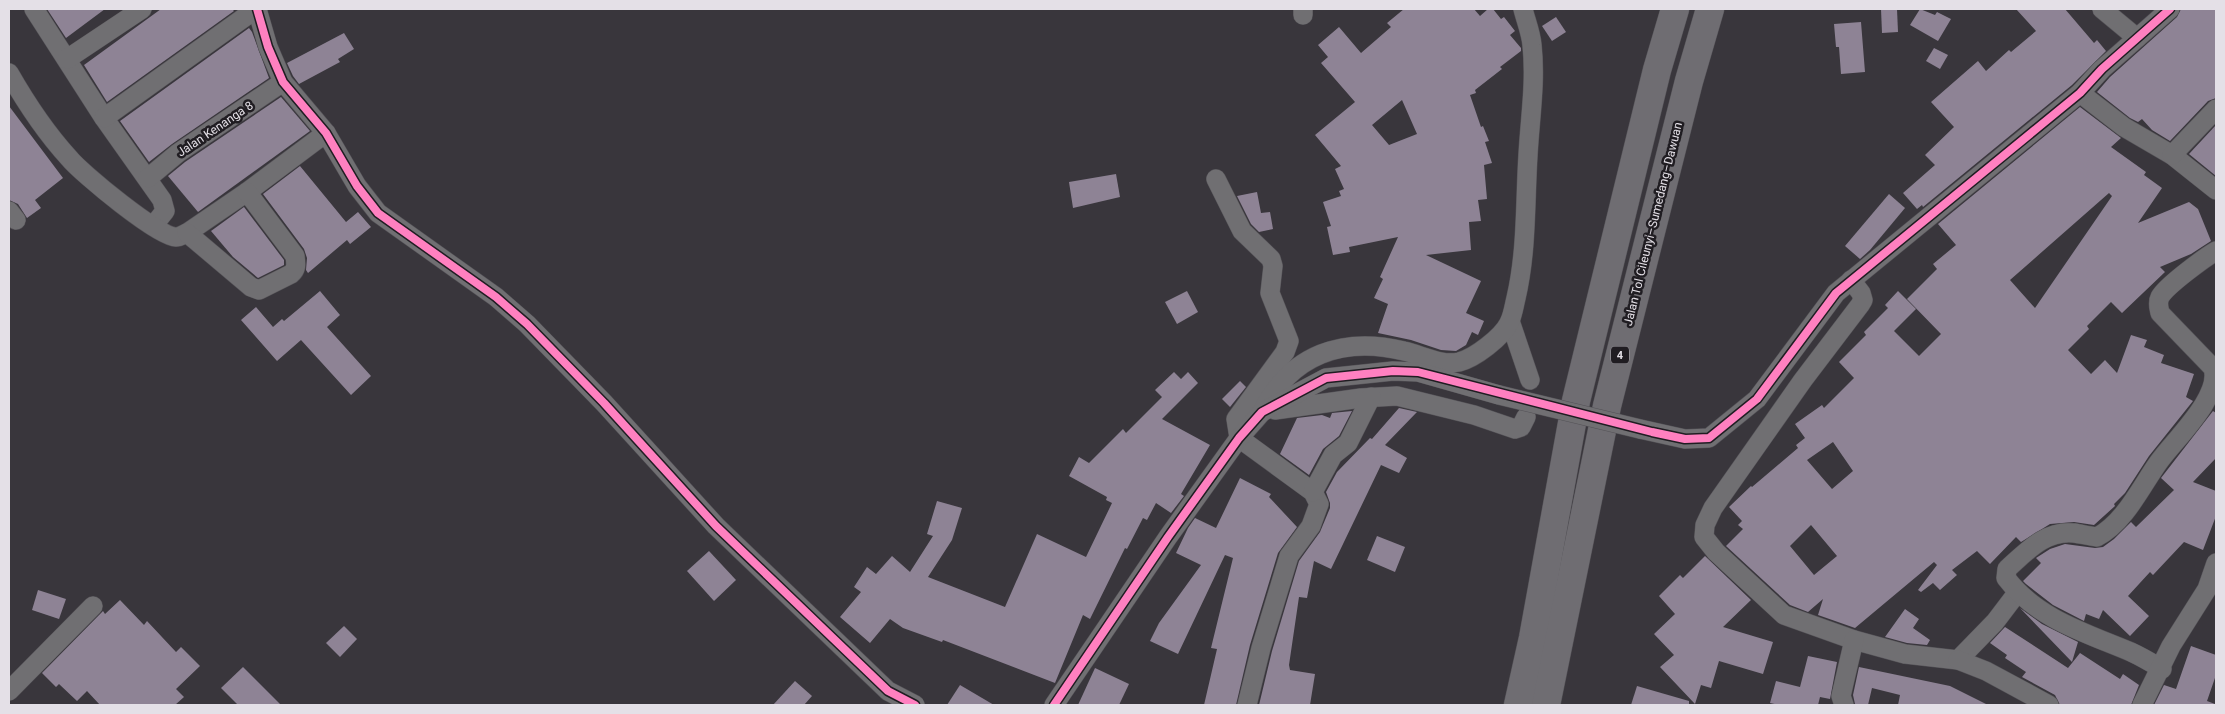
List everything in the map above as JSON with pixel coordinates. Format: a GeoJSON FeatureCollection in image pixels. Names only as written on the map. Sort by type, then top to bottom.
{"type":"FeatureCollection","features":[{"type":"Feature","properties":{"kind":"highway"},"geometry":{"type":"LineString","coordinates":[[1518,705],[1533,638],[1576,401],[1655,80],[1675,9]]}},
{"type":"Feature","properties":{"kind":"highway","name":"Jalan Tol Cileunyi–Sumedang–Dawuan"},"geometry":{"type":"LineString","coordinates":[[1546,705],[1608,406],[1688,81],[1710,9]]}},
{"type":"Feature","properties":{"kind":"street"},"geometry":{"type":"LineString","coordinates":[[34,9],[104,118],[162,200],[165,211],[153,226]]}},
{"type":"Feature","properties":{"kind":"street"},"geometry":{"type":"LineString","coordinates":[[67,60],[142,9]]}},
{"type":"Feature","properties":{"kind":"street"},"geometry":{"type":"LineString","coordinates":[[104,118],[257,9],[268,47],[283,82],[326,133],[357,186],[378,212],[496,297],[527,324],[604,403],[716,526],[888,691],[915,705]]}},
{"type":"Feature","properties":{"kind":"street"},"geometry":{"type":"LineString","coordinates":[[1054,705],[1168,537],[1239,438],[1262,412],[1275,388],[1286,375],[1300,364],[1330,351],[1358,346],[1386,348],[1440,362],[1460,362],[1483,349],[1503,334],[1510,321],[1518,286],[1523,242],[1534,81],[1532,44],[1523,9]]}},
{"type":"Feature","properties":{"kind":"street"},"geometry":{"type":"LineString","coordinates":[[2102,9],[2137,38]]}},
{"type":"Feature","properties":{"kind":"street"},"geometry":{"type":"LineString","coordinates":[[1262,412],[1326,378],[1394,372],[1418,372],[1640,429],[1685,439],[1709,438],[1757,399],[1836,293],[2080,93],[2102,69],[2170,9]]}},
{"type":"Feature","properties":{"kind":"street","name":"Jalan Kenanga 8"},"geometry":{"type":"LineString","coordinates":[[148,178],[178,153],[283,82]]}},
{"type":"Feature","properties":{"kind":"street"},"geometry":{"type":"LineString","coordinates":[[12,86],[68,158],[88,178],[153,226],[165,234],[176,237],[187,233],[247,192],[326,133]]}},
{"type":"Feature","properties":{"kind":"street"},"geometry":{"type":"LineString","coordinates":[[2080,93],[2124,127],[2172,155],[2216,190]]}},
{"type":"Feature","properties":{"kind":"street"},"geometry":{"type":"LineString","coordinates":[[2172,155],[2216,109]]}},
{"type":"Feature","properties":{"kind":"street"},"geometry":{"type":"LineString","coordinates":[[1216,179],[1242,230],[1271,259],[1273,266],[1270,293],[1289,341],[1286,352],[1236,419],[1239,438],[1313,492],[1319,504],[1311,526],[1289,556],[1261,648],[1247,705]]}},
{"type":"Feature","properties":{"kind":"street"},"geometry":{"type":"LineString","coordinates":[[187,233],[251,287],[259,290],[291,274],[295,271],[295,256],[247,192]]}},
{"type":"Feature","properties":{"kind":"street"},"geometry":{"type":"LineString","coordinates":[[2162,669],[2133,653],[2072,629],[2046,614],[2017,593],[2006,578],[2007,569],[2040,540],[2056,534],[2074,533],[2097,537],[2108,530],[2134,500],[2159,461],[2205,403],[2216,375],[2214,368],[2160,313],[2158,305],[2161,296],[2216,251]]}},
{"type":"Feature","properties":{"kind":"street"},"geometry":{"type":"LineString","coordinates":[[1851,280],[1861,293],[1863,300],[1803,380],[1713,508],[1705,526],[1704,537],[1716,552],[1784,615],[1854,640],[1905,654],[1958,660],[1986,672],[2048,705]]}},
{"type":"Feature","properties":{"kind":"street"},"geometry":{"type":"LineString","coordinates":[[1510,321],[1530,380]]}},
{"type":"Feature","properties":{"kind":"street"},"geometry":{"type":"LineString","coordinates":[[1783,366],[1803,380]]}},
{"type":"Feature","properties":{"kind":"street"},"geometry":{"type":"LineString","coordinates":[[1262,412],[1372,397],[1397,396],[1515,429],[1521,427],[1526,417]]}},
{"type":"Feature","properties":{"kind":"street"},"geometry":{"type":"LineString","coordinates":[[1313,492],[1333,455],[1344,447],[1351,438],[1372,397]]}},
{"type":"Feature","properties":{"kind":"street"},"geometry":{"type":"LineString","coordinates":[[2142,705],[2162,669],[2171,646],[2208,589],[2216,564]]}},
{"type":"Feature","properties":{"kind":"street"},"geometry":{"type":"LineString","coordinates":[[1958,660],[1995,622],[2017,593]]}},
{"type":"Feature","properties":{"kind":"street"},"geometry":{"type":"LineString","coordinates":[[9,691],[93,606]]}},
{"type":"Feature","properties":{"kind":"street"},"geometry":{"type":"LineString","coordinates":[[1844,705],[1841,696],[1854,640]]}},
{"type":"Feature","properties":{"kind":"building"},"geometry":{"type":"Polygon","coordinates":[[[47,9],[105,9],[66,38],[47,9]]]}},
{"type":"Feature","properties":{"kind":"building"},"geometry":{"type":"Polygon","coordinates":[[[161,9],[232,9],[234,11],[107,102],[84,65],[161,9]]]}},
{"type":"Feature","properties":{"kind":"building"},"geometry":{"type":"Polygon","coordinates":[[[1404,9],[1474,9],[1480,16],[1488,9],[1493,9],[1501,19],[1504,17],[1515,31],[1510,35],[1521,48],[1521,51],[1500,67],[1502,69],[1475,90],[1476,93],[1470,95],[1481,127],[1483,126],[1489,141],[1485,142],[1492,163],[1484,165],[1487,199],[1478,200],[1481,221],[1469,222],[1471,250],[1426,255],[1481,281],[1466,313],[1484,321],[1478,335],[1472,332],[1466,345],[1456,351],[1441,350],[1411,340],[1378,333],[1388,304],[1374,298],[1383,279],[1380,277],[1398,237],[1349,247],[1350,252],[1333,255],[1327,227],[1331,226],[1323,202],[1341,196],[1339,191],[1344,189],[1335,169],[1341,166],[1315,135],[1355,102],[1321,63],[1328,57],[1318,45],[1339,27],[1361,53],[1391,27],[1387,23],[1404,9]],[[1402,100],[1372,125],[1389,145],[1417,134],[1402,100]]]}},
{"type":"Feature","properties":{"kind":"building"},"geometry":{"type":"Polygon","coordinates":[[[1881,9],[1897,9],[1898,32],[1882,33],[1881,9]]]}},
{"type":"Feature","properties":{"kind":"building"},"geometry":{"type":"Polygon","coordinates":[[[1920,9],[1935,15],[1937,12],[1951,19],[1938,41],[1910,25],[1920,9]]]}},
{"type":"Feature","properties":{"kind":"building"},"geometry":{"type":"Polygon","coordinates":[[[2016,9],[2065,9],[2094,43],[2097,40],[2106,51],[2072,85],[1923,207],[1922,205],[1917,209],[1903,193],[1935,165],[1925,155],[1954,127],[1931,102],[1978,61],[1986,71],[2009,50],[2011,52],[2036,31],[2016,9]]]}},
{"type":"Feature","properties":{"kind":"building"},"geometry":{"type":"Polygon","coordinates":[[[2181,9],[2216,9],[2216,98],[2208,101],[2170,141],[2152,130],[2142,119],[2138,122],[2130,118],[2097,92],[2110,77],[2177,17],[2181,9]]]}},
{"type":"Feature","properties":{"kind":"building"},"geometry":{"type":"Polygon","coordinates":[[[1556,17],[1566,32],[1552,41],[1542,26],[1556,17]]]}},
{"type":"Feature","properties":{"kind":"building"},"geometry":{"type":"Polygon","coordinates":[[[1861,22],[1865,72],[1841,74],[1839,47],[1836,47],[1834,24],[1861,22]]]}},
{"type":"Feature","properties":{"kind":"building"},"geometry":{"type":"Polygon","coordinates":[[[249,28],[269,78],[172,144],[149,162],[120,121],[249,28]]]}},
{"type":"Feature","properties":{"kind":"building"},"geometry":{"type":"Polygon","coordinates":[[[344,33],[354,49],[338,59],[340,62],[299,84],[287,63],[344,33]]]}},
{"type":"Feature","properties":{"kind":"building"},"geometry":{"type":"Polygon","coordinates":[[[1934,48],[1948,55],[1940,69],[1926,61],[1934,48]]]}},
{"type":"Feature","properties":{"kind":"building"},"geometry":{"type":"Polygon","coordinates":[[[281,97],[310,131],[198,212],[168,176],[185,162],[281,97]]]}},
{"type":"Feature","properties":{"kind":"building"},"geometry":{"type":"Polygon","coordinates":[[[9,106],[63,178],[35,200],[41,208],[27,218],[18,204],[9,200],[9,106]]]}},
{"type":"Feature","properties":{"kind":"building"},"geometry":{"type":"Polygon","coordinates":[[[2080,107],[2121,138],[2111,147],[2146,172],[2144,175],[2162,188],[2138,223],[2189,202],[2198,209],[2211,241],[2191,254],[2160,267],[2165,272],[2122,313],[2111,302],[2087,326],[2089,329],[2068,350],[2091,374],[2105,360],[2117,373],[2131,335],[2147,340],[2144,347],[2164,355],[2161,363],[2194,374],[2186,397],[2193,401],[2149,456],[2125,493],[2114,504],[2115,506],[2094,525],[2074,522],[2050,524],[2021,542],[2016,537],[1990,564],[1977,551],[1952,570],[1957,575],[1940,590],[1933,583],[1921,592],[1918,590],[1937,565],[1934,562],[1855,628],[1818,615],[1823,599],[1808,612],[1790,605],[1726,546],[1743,529],[1738,525],[1742,521],[1729,507],[1751,486],[1798,448],[1796,445],[1805,438],[1795,424],[1822,405],[1824,408],[1854,378],[1839,362],[1866,335],[1864,332],[1888,308],[1885,305],[1898,291],[1916,309],[1894,331],[1919,356],[1941,334],[1907,299],[1937,269],[1933,264],[1956,245],[1938,224],[2080,107]],[[2109,193],[2010,280],[2035,308],[2112,196],[2109,193]],[[1833,442],[1807,460],[1832,489],[1853,471],[1833,442]],[[1811,525],[1790,546],[1814,575],[1837,556],[1811,525]]]}},
{"type":"Feature","properties":{"kind":"building"},"geometry":{"type":"Polygon","coordinates":[[[2216,125],[2216,176],[2189,154],[2216,125]]]}},
{"type":"Feature","properties":{"kind":"building"},"geometry":{"type":"Polygon","coordinates":[[[300,166],[346,222],[358,212],[371,227],[350,244],[347,240],[308,273],[304,249],[263,194],[300,166]]]}},
{"type":"Feature","properties":{"kind":"building"},"geometry":{"type":"Polygon","coordinates":[[[1116,174],[1120,197],[1073,208],[1069,182],[1116,174]]]}},
{"type":"Feature","properties":{"kind":"building"},"geometry":{"type":"Polygon","coordinates":[[[1257,192],[1261,213],[1270,212],[1273,229],[1259,232],[1251,224],[1237,196],[1257,192]]]}},
{"type":"Feature","properties":{"kind":"building"},"geometry":{"type":"Polygon","coordinates":[[[1889,194],[1905,208],[1870,250],[1860,259],[1845,246],[1889,194]]]}},
{"type":"Feature","properties":{"kind":"building"},"geometry":{"type":"Polygon","coordinates":[[[244,207],[284,260],[284,265],[258,278],[233,257],[211,231],[244,207]]]}},
{"type":"Feature","properties":{"kind":"building"},"geometry":{"type":"Polygon","coordinates":[[[320,291],[340,315],[327,327],[371,376],[351,395],[301,340],[277,361],[241,320],[256,307],[273,327],[282,319],[284,321],[320,291]]]}},
{"type":"Feature","properties":{"kind":"building"},"geometry":{"type":"Polygon","coordinates":[[[1187,291],[1198,312],[1177,324],[1165,302],[1187,291]]]}},
{"type":"Feature","properties":{"kind":"building"},"geometry":{"type":"Polygon","coordinates":[[[1174,372],[1181,379],[1188,372],[1198,383],[1162,419],[1210,445],[1181,494],[1184,496],[1171,513],[1156,503],[1147,520],[1143,518],[1127,549],[1125,548],[1090,619],[1083,615],[1055,683],[943,640],[942,642],[903,628],[890,619],[870,643],[840,617],[861,592],[854,587],[867,567],[876,574],[892,556],[910,572],[933,536],[927,534],[937,501],[962,508],[952,540],[928,577],[1005,607],[1037,534],[1086,557],[1112,503],[1106,500],[1107,497],[1069,476],[1079,457],[1089,463],[1123,429],[1126,433],[1162,397],[1155,390],[1174,372]]]}},
{"type":"Feature","properties":{"kind":"building"},"geometry":{"type":"Polygon","coordinates":[[[1240,381],[1246,387],[1230,407],[1222,399],[1240,381]]]}},
{"type":"Feature","properties":{"kind":"building"},"geometry":{"type":"Polygon","coordinates":[[[1399,408],[1417,412],[1385,445],[1407,458],[1399,473],[1381,465],[1331,569],[1314,561],[1307,598],[1299,597],[1289,665],[1290,670],[1315,674],[1310,705],[1259,705],[1272,651],[1299,561],[1320,532],[1330,508],[1326,492],[1337,472],[1370,438],[1372,439],[1399,408]]]}},
{"type":"Feature","properties":{"kind":"building"},"geometry":{"type":"Polygon","coordinates":[[[1352,411],[1339,436],[1323,449],[1309,475],[1280,454],[1297,418],[1322,415],[1330,418],[1332,413],[1352,411]]]}},
{"type":"Feature","properties":{"kind":"building"},"geometry":{"type":"Polygon","coordinates":[[[2213,411],[2216,413],[2216,458],[2193,482],[2216,491],[2216,516],[2203,550],[2184,542],[2153,575],[2150,572],[2128,596],[2149,616],[2130,636],[2103,610],[2099,619],[2086,614],[2084,621],[2053,605],[2023,581],[2041,563],[2036,558],[2050,549],[2065,544],[2095,548],[2103,547],[2131,522],[2136,527],[2174,490],[2161,478],[2213,411]]]}},
{"type":"Feature","properties":{"kind":"building"},"geometry":{"type":"Polygon","coordinates":[[[1240,478],[1271,494],[1269,497],[1297,527],[1278,553],[1250,645],[1236,705],[1204,705],[1217,649],[1211,648],[1233,558],[1225,555],[1178,654],[1150,641],[1159,623],[1201,565],[1176,553],[1188,528],[1195,518],[1216,528],[1240,478]]]}},
{"type":"Feature","properties":{"kind":"building"},"geometry":{"type":"Polygon","coordinates":[[[1377,536],[1405,547],[1395,572],[1367,560],[1377,536]]]}},
{"type":"Feature","properties":{"kind":"building"},"geometry":{"type":"Polygon","coordinates":[[[709,551],[736,580],[714,601],[687,571],[709,551]]]}},
{"type":"Feature","properties":{"kind":"building"},"geometry":{"type":"Polygon","coordinates":[[[1705,556],[1751,600],[1723,627],[1773,642],[1763,674],[1719,661],[1711,688],[1701,685],[1695,704],[1660,667],[1674,655],[1654,634],[1675,614],[1659,596],[1680,575],[1683,578],[1705,556]]]}},
{"type":"Feature","properties":{"kind":"building"},"geometry":{"type":"Polygon","coordinates":[[[38,590],[66,599],[59,619],[32,610],[38,590]]]}},
{"type":"Feature","properties":{"kind":"building"},"geometry":{"type":"Polygon","coordinates":[[[120,600],[144,625],[147,621],[176,652],[181,647],[200,666],[176,689],[184,697],[175,705],[100,705],[87,691],[77,701],[59,684],[56,687],[42,673],[103,611],[105,614],[120,600]]]}},
{"type":"Feature","properties":{"kind":"building"},"geometry":{"type":"Polygon","coordinates":[[[2020,608],[2042,624],[2078,642],[2072,662],[2020,608]]]}},
{"type":"Feature","properties":{"kind":"building"},"geometry":{"type":"Polygon","coordinates":[[[1905,609],[1919,619],[1913,628],[1930,640],[1927,645],[1907,643],[1885,637],[1905,609]]]}},
{"type":"Feature","properties":{"kind":"building"},"geometry":{"type":"Polygon","coordinates":[[[344,626],[357,639],[340,657],[326,643],[344,626]]]}},
{"type":"Feature","properties":{"kind":"building"},"geometry":{"type":"Polygon","coordinates":[[[2005,627],[2068,668],[2080,653],[2120,679],[2123,674],[2139,685],[2131,705],[2060,705],[2055,695],[2022,677],[2026,672],[2005,658],[2007,655],[1990,643],[2005,627]]]}},
{"type":"Feature","properties":{"kind":"building"},"geometry":{"type":"Polygon","coordinates":[[[2191,646],[2216,655],[2216,675],[2207,701],[2215,705],[2154,705],[2164,685],[2176,689],[2191,646]]]}},
{"type":"Feature","properties":{"kind":"building"},"geometry":{"type":"Polygon","coordinates":[[[1808,656],[1837,662],[1830,699],[1820,697],[1818,705],[1779,705],[1770,703],[1776,681],[1800,687],[1808,656]]]}},
{"type":"Feature","properties":{"kind":"building"},"geometry":{"type":"Polygon","coordinates":[[[243,667],[281,705],[238,705],[221,688],[243,667]]]}},
{"type":"Feature","properties":{"kind":"building"},"geometry":{"type":"Polygon","coordinates":[[[1859,667],[1950,686],[1988,705],[1898,705],[1900,695],[1872,688],[1868,705],[1855,704],[1853,695],[1859,667]]]}},
{"type":"Feature","properties":{"kind":"building"},"geometry":{"type":"Polygon","coordinates":[[[1095,668],[1129,684],[1119,705],[1078,705],[1095,668]]]}},
{"type":"Feature","properties":{"kind":"building"},"geometry":{"type":"Polygon","coordinates":[[[795,681],[812,696],[804,705],[773,705],[795,681]]]}},
{"type":"Feature","properties":{"kind":"building"},"geometry":{"type":"Polygon","coordinates":[[[960,685],[994,705],[947,705],[960,685]]]}},
{"type":"Feature","properties":{"kind":"building"},"geometry":{"type":"Polygon","coordinates":[[[1637,686],[1689,701],[1689,705],[1631,705],[1637,686]]]}},
{"type":"Feature","properties":{"kind":"cycle path"},"geometry":{"type":"LineString","coordinates":[[257,9],[268,47],[283,82],[326,133],[357,186],[378,213],[496,297],[527,324],[604,403],[716,526],[888,691],[915,705]]}},
{"type":"Feature","properties":{"kind":"cycle path"},"geometry":{"type":"LineString","coordinates":[[1054,705],[1168,537],[1239,438],[1262,412],[1326,378],[1393,371],[1418,372],[1652,432],[1685,439],[1709,438],[1757,399],[1836,293],[2080,93],[2102,69],[2170,9]]}}]}
